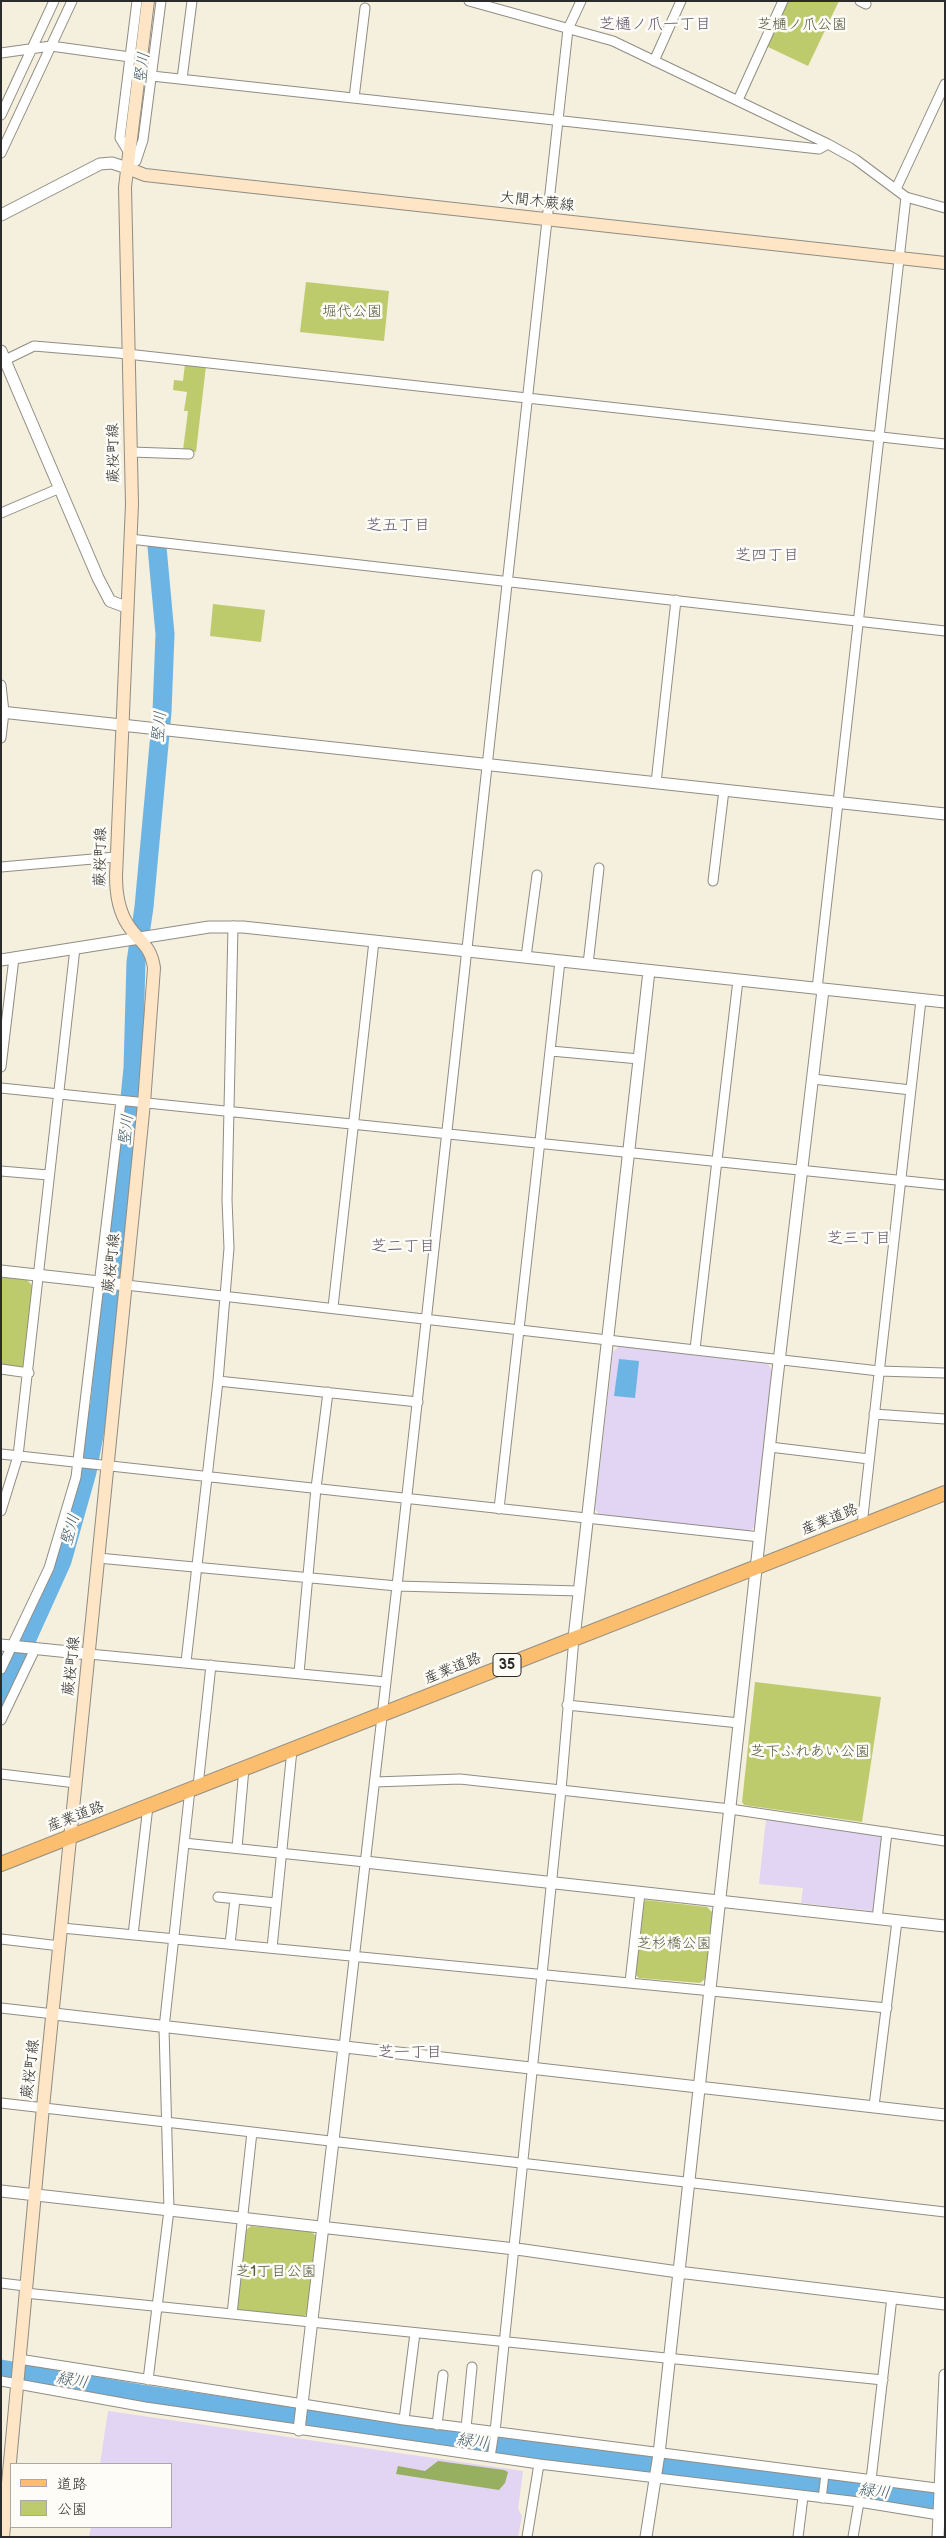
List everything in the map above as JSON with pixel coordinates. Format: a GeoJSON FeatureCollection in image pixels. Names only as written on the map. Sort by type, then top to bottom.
{"type":"FeatureCollection","features":[{"type":"Feature","properties":{"kind":"main road","name":"蕨桜町線"},"geometry":{"type":"LineString","coordinates":[[3,2537],[3,2507],[54,2014],[98,1558],[104,1465],[124,1285],[154,968],[151,952],[127,924],[119,904],[116,857],[130,539],[131,452],[124,205],[148,1]]}},
{"type":"Feature","properties":{"kind":"main road","name":"大間木蕨線"},"geometry":{"type":"LineString","coordinates":[[127,168],[145,175],[945,263]]}},
{"type":"Feature","properties":{"kind":"main road","name":"産業道路"},"geometry":{"type":"LineString","coordinates":[[1,1864],[945,1493]]}},
{"type":"Feature","properties":{"kind":"street"},"geometry":{"type":"LineString","coordinates":[[1,115],[54,1]]}},
{"type":"Feature","properties":{"kind":"street"},"geometry":{"type":"LineString","coordinates":[[1,153],[72,1]]}},
{"type":"Feature","properties":{"kind":"street"},"geometry":{"type":"LineString","coordinates":[[129,153],[120,138],[137,1]]}},
{"type":"Feature","properties":{"kind":"street"},"geometry":{"type":"LineString","coordinates":[[1,215],[100,164],[112,162],[127,168],[136,161],[143,140],[161,1]]}},
{"type":"Feature","properties":{"kind":"street"},"geometry":{"type":"LineString","coordinates":[[182,79],[192,1]]}},
{"type":"Feature","properties":{"kind":"street"},"geometry":{"type":"LineString","coordinates":[[299,2430],[398,1586],[568,29],[581,1]]}},
{"type":"Feature","properties":{"kind":"street"},"geometry":{"type":"LineString","coordinates":[[654,60],[681,1]]}},
{"type":"Feature","properties":{"kind":"street"},"geometry":{"type":"LineString","coordinates":[[738,100],[783,1]]}},
{"type":"Feature","properties":{"kind":"street"},"geometry":{"type":"LineString","coordinates":[[475,2],[613,41],[828,144],[855,159],[906,197],[945,208]]}},
{"type":"Feature","properties":{"kind":"street"},"geometry":{"type":"LineString","coordinates":[[354,98],[365,8]]}},
{"type":"Feature","properties":{"kind":"street"},"geometry":{"type":"LineString","coordinates":[[1,53],[51,46],[130,57]]}},
{"type":"Feature","properties":{"kind":"street"},"geometry":{"type":"LineString","coordinates":[[152,76],[819,149],[828,144]]}},
{"type":"Feature","properties":{"kind":"street"},"geometry":{"type":"LineString","coordinates":[[896,189],[945,84]]}},
{"type":"Feature","properties":{"kind":"street"},"geometry":{"type":"LineString","coordinates":[[646,2537],[669,2359],[756,1567],[813,1079],[838,803],[906,197]]}},
{"type":"Feature","properties":{"kind":"street"},"geometry":{"type":"LineString","coordinates":[[126,607],[114,603],[108,598],[2,357],[34,346],[128,354],[945,444]]}},
{"type":"Feature","properties":{"kind":"street"},"geometry":{"type":"LineString","coordinates":[[131,452],[189,454]]}},
{"type":"Feature","properties":{"kind":"street"},"geometry":{"type":"LineString","coordinates":[[1,513],[60,488]]}},
{"type":"Feature","properties":{"kind":"street"},"geometry":{"type":"LineString","coordinates":[[130,539],[945,630]]}},
{"type":"Feature","properties":{"kind":"street"},"geometry":{"type":"LineString","coordinates":[[656,783],[676,600]]}},
{"type":"Feature","properties":{"kind":"street"},"geometry":{"type":"LineString","coordinates":[[1,685],[3,712],[1,738]]}},
{"type":"Feature","properties":{"kind":"street"},"geometry":{"type":"LineString","coordinates":[[3,712],[945,814]]}},
{"type":"Feature","properties":{"kind":"street"},"geometry":{"type":"LineString","coordinates":[[713,880],[724,790]]}},
{"type":"Feature","properties":{"kind":"street"},"geometry":{"type":"LineString","coordinates":[[1,867],[116,857]]}},
{"type":"Feature","properties":{"kind":"street"},"geometry":{"type":"LineString","coordinates":[[588,964],[599,868]]}},
{"type":"Feature","properties":{"kind":"street"},"geometry":{"type":"LineString","coordinates":[[526,957],[537,875]]}},
{"type":"Feature","properties":{"kind":"street"},"geometry":{"type":"LineString","coordinates":[[186,1662],[218,1381],[229,1248],[227,1200],[228,1111],[233,926]]}},
{"type":"Feature","properties":{"kind":"street"},"geometry":{"type":"LineString","coordinates":[[1,960],[209,928],[233,926],[945,1002]]}},
{"type":"Feature","properties":{"kind":"street"},"geometry":{"type":"LineString","coordinates":[[333,1307],[374,941]]}},
{"type":"Feature","properties":{"kind":"street"},"geometry":{"type":"LineString","coordinates":[[1,1511],[18,1456],[29,1373],[48,1174],[75,948]]}},
{"type":"Feature","properties":{"kind":"street"},"geometry":{"type":"LineString","coordinates":[[1,1066],[14,958]]}},
{"type":"Feature","properties":{"kind":"street"},"geometry":{"type":"LineString","coordinates":[[499,1509],[560,961]]}},
{"type":"Feature","properties":{"kind":"street"},"geometry":{"type":"LineString","coordinates":[[491,2457],[540,1974],[552,1883],[574,1638],[649,971]]}},
{"type":"Feature","properties":{"kind":"street"},"geometry":{"type":"LineString","coordinates":[[695,1349],[738,980]]}},
{"type":"Feature","properties":{"kind":"street"},"geometry":{"type":"LineString","coordinates":[[862,1525],[921,1000]]}},
{"type":"Feature","properties":{"kind":"street"},"geometry":{"type":"LineString","coordinates":[[550,1050],[639,1060]]}},
{"type":"Feature","properties":{"kind":"street"},"geometry":{"type":"LineString","coordinates":[[813,1079],[911,1090]]}},
{"type":"Feature","properties":{"kind":"street"},"geometry":{"type":"LineString","coordinates":[[1,1088],[945,1185]]}},
{"type":"Feature","properties":{"kind":"street"},"geometry":{"type":"LineString","coordinates":[[1,1669],[10,1646],[50,1568],[81,1463],[123,1101]]}},
{"type":"Feature","properties":{"kind":"street"},"geometry":{"type":"LineString","coordinates":[[1,1171],[48,1174]]}},
{"type":"Feature","properties":{"kind":"street"},"geometry":{"type":"LineString","coordinates":[[1,1271],[333,1307],[879,1371],[945,1373]]}},
{"type":"Feature","properties":{"kind":"street"},"geometry":{"type":"LineString","coordinates":[[1,1370],[29,1373]]}},
{"type":"Feature","properties":{"kind":"street"},"geometry":{"type":"LineString","coordinates":[[218,1381],[418,1402]]}},
{"type":"Feature","properties":{"kind":"street"},"geometry":{"type":"LineString","coordinates":[[299,1673],[316,1488],[328,1392]]}},
{"type":"Feature","properties":{"kind":"street"},"geometry":{"type":"LineString","coordinates":[[874,1414],[945,1419]]}},
{"type":"Feature","properties":{"kind":"street"},"geometry":{"type":"LineString","coordinates":[[770,1447],[869,1459]]}},
{"type":"Feature","properties":{"kind":"street"},"geometry":{"type":"LineString","coordinates":[[1,1454],[208,1475],[407,1499],[760,1537]]}},
{"type":"Feature","properties":{"kind":"street"},"geometry":{"type":"LineString","coordinates":[[98,1558],[398,1586],[580,1591]]}},
{"type":"Feature","properties":{"kind":"street"},"geometry":{"type":"LineString","coordinates":[[10,1646],[386,1682]]}},
{"type":"Feature","properties":{"kind":"street"},"geometry":{"type":"LineString","coordinates":[[1,1720],[33,1649]]}},
{"type":"Feature","properties":{"kind":"street"},"geometry":{"type":"LineString","coordinates":[[148,2380],[169,2210],[164,2028],[184,1843],[194,1788],[211,1664]]}},
{"type":"Feature","properties":{"kind":"street"},"geometry":{"type":"LineString","coordinates":[[568,1705],[739,1723]]}},
{"type":"Feature","properties":{"kind":"street"},"geometry":{"type":"LineString","coordinates":[[272,1948],[292,1750]]}},
{"type":"Feature","properties":{"kind":"street"},"geometry":{"type":"LineString","coordinates":[[237,1848],[244,1768]]}},
{"type":"Feature","properties":{"kind":"street"},"geometry":{"type":"LineString","coordinates":[[1,1774],[76,1783]]}},
{"type":"Feature","properties":{"kind":"street"},"geometry":{"type":"LineString","coordinates":[[375,1782],[460,1779],[730,1809],[945,1841]]}},
{"type":"Feature","properties":{"kind":"street"},"geometry":{"type":"LineString","coordinates":[[133,1935],[148,1806]]}},
{"type":"Feature","properties":{"kind":"street"},"geometry":{"type":"LineString","coordinates":[[877,1919],[887,1832]]}},
{"type":"Feature","properties":{"kind":"street"},"geometry":{"type":"LineString","coordinates":[[184,1843],[945,1926]]}},
{"type":"Feature","properties":{"kind":"street"},"geometry":{"type":"LineString","coordinates":[[630,1982],[640,1893]]}},
{"type":"Feature","properties":{"kind":"street"},"geometry":{"type":"LineString","coordinates":[[218,1898],[276,1903]]}},
{"type":"Feature","properties":{"kind":"street"},"geometry":{"type":"LineString","coordinates":[[230,1944],[235,1899]]}},
{"type":"Feature","properties":{"kind":"street"},"geometry":{"type":"LineString","coordinates":[[874,2106],[897,1921]]}},
{"type":"Feature","properties":{"kind":"street"},"geometry":{"type":"LineString","coordinates":[[62,1928],[887,2008]]}},
{"type":"Feature","properties":{"kind":"street"},"geometry":{"type":"LineString","coordinates":[[1,1939],[60,1946]]}},
{"type":"Feature","properties":{"kind":"street"},"geometry":{"type":"LineString","coordinates":[[1,2008],[164,2028],[945,2114]]}},
{"type":"Feature","properties":{"kind":"street"},"geometry":{"type":"LineString","coordinates":[[1,2103],[945,2212]]}},
{"type":"Feature","properties":{"kind":"street"},"geometry":{"type":"LineString","coordinates":[[232,2314],[252,2132]]}},
{"type":"Feature","properties":{"kind":"street"},"geometry":{"type":"LineString","coordinates":[[1,2191],[513,2248],[678,2272],[945,2304]]}},
{"type":"Feature","properties":{"kind":"street"},"geometry":{"type":"LineString","coordinates":[[1,2283],[25,2289],[158,2306],[883,2380]]}},
{"type":"Feature","properties":{"kind":"street"},"geometry":{"type":"LineString","coordinates":[[872,2480],[892,2297]]}},
{"type":"Feature","properties":{"kind":"street"},"geometry":{"type":"LineString","coordinates":[[404,2420],[415,2333]]}},
{"type":"Feature","properties":{"kind":"street"},"geometry":{"type":"LineString","coordinates":[[18,2361],[404,2420],[941,2489]]}},
{"type":"Feature","properties":{"kind":"street"},"geometry":{"type":"LineString","coordinates":[[466,2428],[472,2367]]}},
{"type":"Feature","properties":{"kind":"street"},"geometry":{"type":"LineString","coordinates":[[437,2424],[443,2375]]}},
{"type":"Feature","properties":{"kind":"street"},"geometry":{"type":"LineString","coordinates":[[938,2537],[941,2514],[945,2375]]}},
{"type":"Feature","properties":{"kind":"street"},"geometry":{"type":"LineString","coordinates":[[1,2381],[17,2381],[111,2402],[539,2464],[803,2497],[859,2502],[941,2514]]}},
{"type":"Feature","properties":{"kind":"street"},"geometry":{"type":"LineString","coordinates":[[527,2537],[539,2464]]}},
{"type":"Feature","properties":{"kind":"street"},"geometry":{"type":"LineString","coordinates":[[822,2499],[825,2474]]}},
{"type":"Feature","properties":{"kind":"street"},"geometry":{"type":"LineString","coordinates":[[798,2537],[803,2497]]}},
{"type":"Feature","properties":{"kind":"street"},"geometry":{"type":"LineString","coordinates":[[853,2537],[859,2502]]}},
{"type":"Feature","properties":{"kind":"shaded area"},"geometry":{"type":"Polygon","coordinates":[[[619,1346],[768,1364],[773,1373],[755,1526],[749,1532],[600,1515],[595,1509],[613,1352],[619,1346]]]}},
{"type":"Feature","properties":{"kind":"shaded area"},"geometry":{"type":"Polygon","coordinates":[[[766,1819],[883,1836],[873,1911],[801,1903],[803,1888],[759,1884],[766,1819]]]}},
{"type":"Feature","properties":{"kind":"shaded area"},"geometry":{"type":"Polygon","coordinates":[[[108,2411],[523,2471],[518,2509],[522,2516],[518,2537],[89,2537],[91,2528],[172,2528],[172,2463],[100,2463],[108,2411]]]}},
{"type":"Feature","properties":{"kind":"green space","name":"芝樋ノ爪公園"},"geometry":{"type":"Polygon","coordinates":[[[787,1],[839,1],[808,66],[766,46],[787,1]]]}},
{"type":"Feature","properties":{"kind":"green space","name":"堀代公園"},"geometry":{"type":"Polygon","coordinates":[[[306,282],[389,291],[384,341],[300,332],[306,282]]]}},
{"type":"Feature","properties":{"kind":"green space"},"geometry":{"type":"Polygon","coordinates":[[[185,364],[206,366],[196,452],[183,450],[188,411],[184,411],[187,392],[173,390],[174,380],[183,381],[185,364]]]}},
{"type":"Feature","properties":{"kind":"green space"},"geometry":{"type":"Polygon","coordinates":[[[213,604],[265,610],[261,642],[210,636],[213,604]]]}},
{"type":"Feature","properties":{"kind":"green space"},"geometry":{"type":"Polygon","coordinates":[[[1,1277],[27,1280],[34,1287],[24,1365],[21,1368],[1,1365],[1,1277]]]}},
{"type":"Feature","properties":{"kind":"green space","name":"芝下ふれあい公園"},"geometry":{"type":"Polygon","coordinates":[[[755,1682],[881,1697],[862,1822],[744,1805],[742,1802],[755,1682]]]}},
{"type":"Feature","properties":{"kind":"green space","name":"芝杉橋公園"},"geometry":{"type":"Polygon","coordinates":[[[646,1900],[707,1907],[713,1913],[705,1979],[700,1983],[639,1978],[635,1974],[643,1903],[646,1900]]]}},
{"type":"Feature","properties":{"kind":"green space","name":"芝1丁目公園"},"geometry":{"type":"Polygon","coordinates":[[[251,2226],[312,2232],[317,2237],[307,2314],[300,2319],[239,2311],[237,2307],[245,2231],[251,2226]]]}},
{"type":"Feature","properties":{"kind":"green space"},"geometry":{"type":"Polygon","coordinates":[[[438,2461],[508,2472],[505,2483],[499,2490],[396,2474],[398,2466],[425,2471],[438,2461]]]}},
{"type":"Feature","properties":{"kind":"water"},"geometry":{"type":"Polygon","coordinates":[[[619,1359],[639,1361],[635,1398],[614,1396],[619,1359]]]}},
{"type":"Feature","properties":{"kind":"waterway","name":"竪川"},"geometry":{"type":"LineString","coordinates":[[1,1696],[62,1561],[87,1472],[100,1403],[133,1068],[136,962],[144,907],[162,712],[165,634],[157,547]]}},
{"type":"Feature","properties":{"kind":"waterway","name":"緑川"},"geometry":{"type":"LineString","coordinates":[[1,2369],[147,2395],[415,2435],[945,2501]]}},
{"type":"Feature","properties":{"kind":"district","name":"芝樋ノ爪一丁目"},"geometry":{"type":"Point","coordinates":[655,25]}},
{"type":"Feature","properties":{"kind":"district","name":"芝五丁目"},"geometry":{"type":"Point","coordinates":[398,526]}},
{"type":"Feature","properties":{"kind":"district","name":"芝四丁目"},"geometry":{"type":"Point","coordinates":[767,556]}},
{"type":"Feature","properties":{"kind":"district","name":"芝三丁目"},"geometry":{"type":"Point","coordinates":[859,1239]}},
{"type":"Feature","properties":{"kind":"district","name":"芝二丁目"},"geometry":{"type":"Point","coordinates":[403,1247]}},
{"type":"Feature","properties":{"kind":"district","name":"芝一丁目"},"geometry":{"type":"Point","coordinates":[410,2053]}}]}
